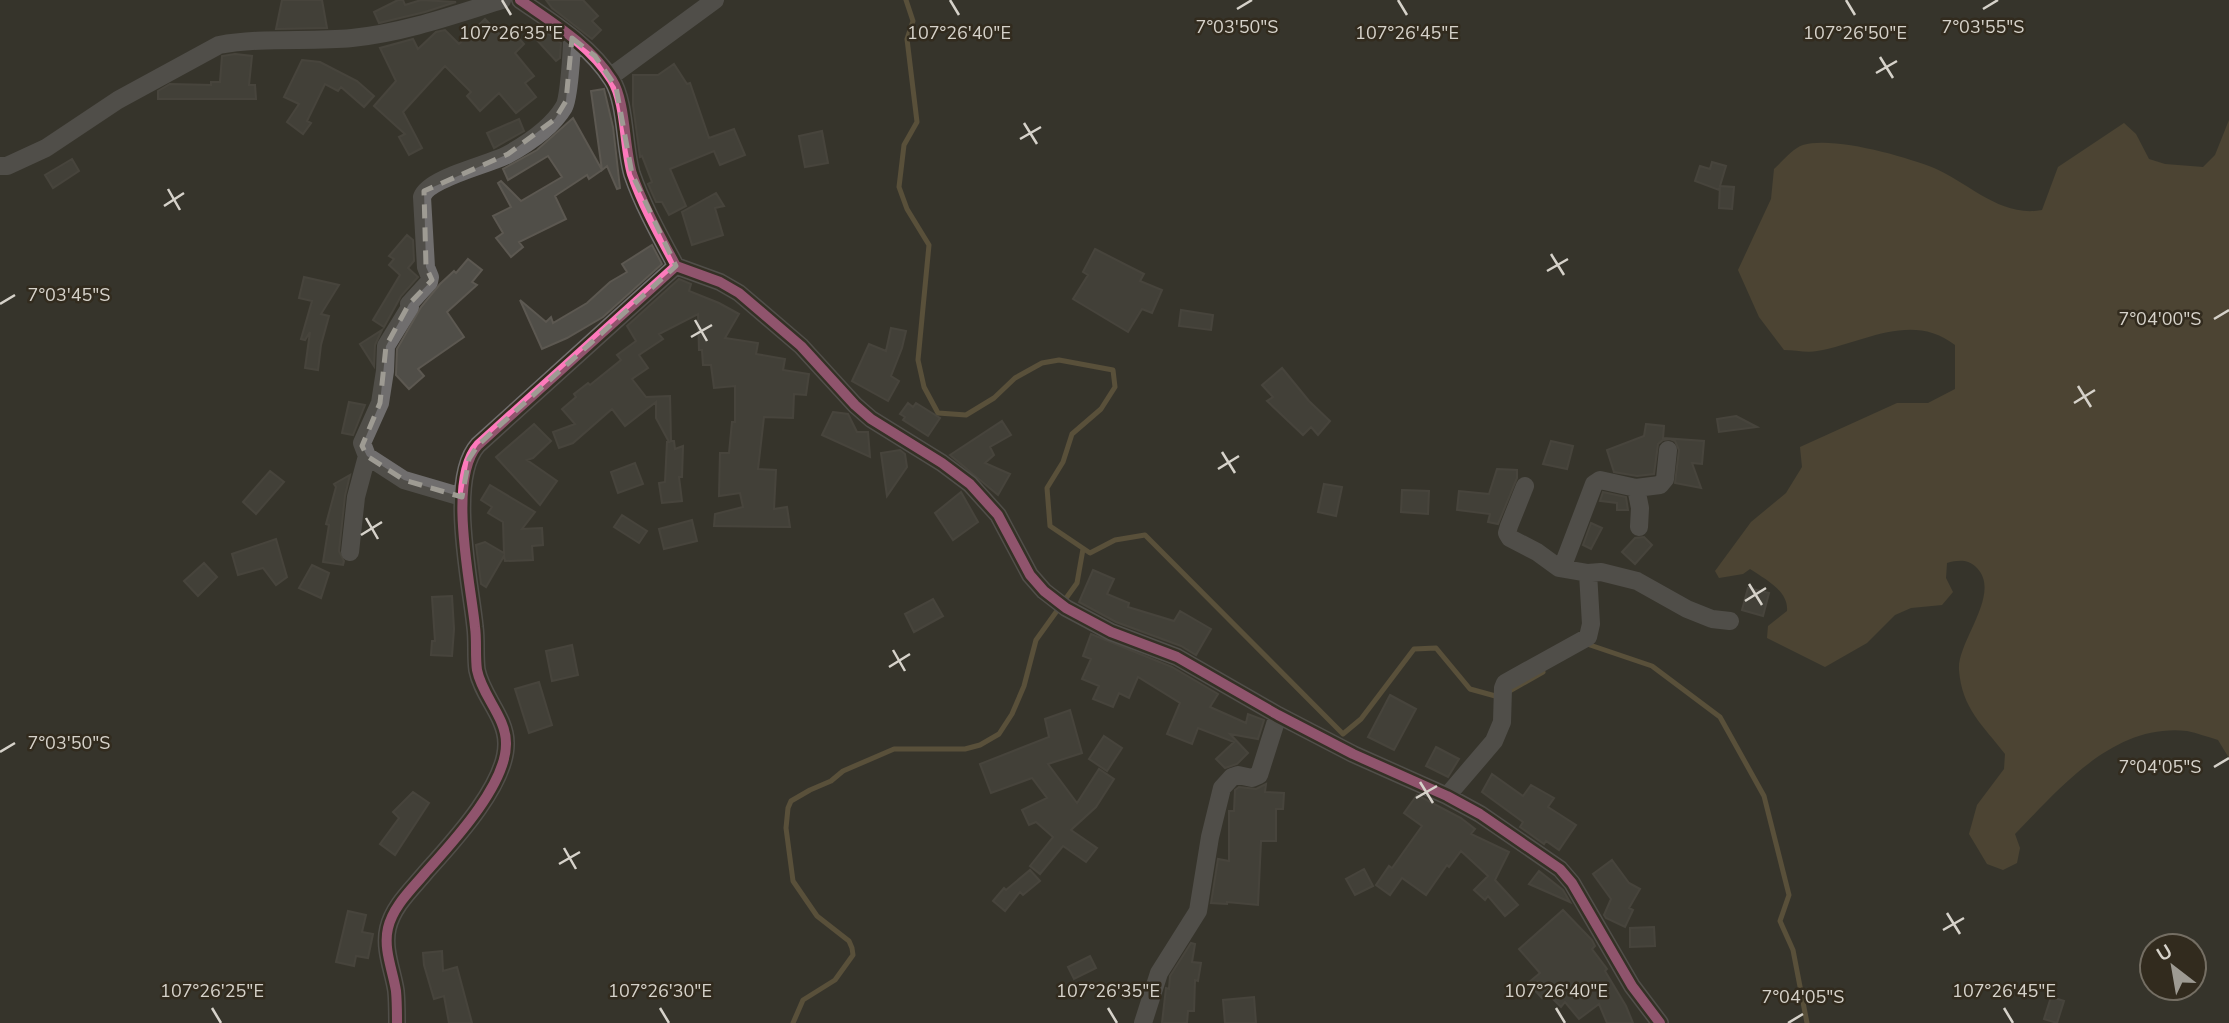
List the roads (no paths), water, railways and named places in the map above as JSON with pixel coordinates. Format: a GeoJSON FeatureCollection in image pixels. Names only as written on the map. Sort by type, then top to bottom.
{"type":"FeatureCollection","features":[{"type":"Feature","properties":{"kind":"street"},"geometry":{"type":"LineString","coordinates":[[0,166],[7,166],[46,148],[118,100],[219,45],[236,42],[355,38],[423,23],[502,0]]}},
{"type":"Feature","properties":{"kind":"street"},"geometry":{"type":"LineString","coordinates":[[520,0],[595,56],[610,77],[619,95],[632,174],[648,214],[676,266],[720,282],[739,293],[801,346],[871,419],[942,463],[970,484],[998,514],[1030,575],[1044,591],[1066,608],[1111,632],[1177,656],[1278,715],[1353,754],[1447,796],[1480,814],[1567,876],[1632,986],[1660,1023]]}},
{"type":"Feature","properties":{"kind":"street"},"geometry":{"type":"LineString","coordinates":[[610,77],[715,0]]}},
{"type":"Feature","properties":{"kind":"street"},"geometry":{"type":"LineString","coordinates":[[463,497],[404,480],[367,456],[362,443],[380,403],[386,346],[410,307],[409,304],[429,282],[422,194],[439,181],[508,154],[555,119],[566,101],[572,38]]}},
{"type":"Feature","properties":{"kind":"street"},"geometry":{"type":"LineString","coordinates":[[397,1023],[396,991],[386,940],[394,912],[446,851],[491,791],[506,751],[503,725],[477,670],[463,497],[472,451],[676,266]]}},
{"type":"Feature","properties":{"kind":"street"},"geometry":{"type":"LineString","coordinates":[[1562,568],[1594,484],[1600,480],[1636,488],[1653,488],[1662,483],[1668,450]]}},
{"type":"Feature","properties":{"kind":"street"},"geometry":{"type":"LineString","coordinates":[[351,552],[356,497],[367,456]]}},
{"type":"Feature","properties":{"kind":"street"},"geometry":{"type":"LineString","coordinates":[[1525,486],[1509,526],[1508,536],[1562,568],[1588,573],[1601,572],[1637,581],[1687,609],[1712,619],[1730,621]]}},
{"type":"Feature","properties":{"kind":"street"},"geometry":{"type":"LineString","coordinates":[[1636,488],[1640,508],[1639,527]]}},
{"type":"Feature","properties":{"kind":"street"},"geometry":{"type":"LineString","coordinates":[[1447,796],[1493,741],[1502,722],[1505,683],[1588,637],[1591,624],[1588,573]]}},
{"type":"Feature","properties":{"kind":"street"},"geometry":{"type":"LineString","coordinates":[[1143,1023],[1159,973],[1198,911],[1210,837],[1222,788],[1232,777],[1238,775],[1252,778],[1259,775],[1278,715]]}},
{"type":"Feature","properties":{"kind":"waterway"},"geometry":{"type":"LineString","coordinates":[[906,0],[913,21],[907,39],[917,122],[904,145],[899,187],[907,209],[929,245],[918,360],[924,387],[938,413],[966,415],[994,398],[1015,378],[1042,363],[1059,360],[1113,370],[1115,387],[1101,409],[1072,434],[1063,462],[1047,488],[1050,526],[1090,553],[1115,540],[1145,535],[1343,734],[1361,719],[1414,649],[1436,648],[1470,689],[1499,697],[1543,672]]}},
{"type":"Feature","properties":{"kind":"waterway"},"geometry":{"type":"LineString","coordinates":[[793,1023],[803,1000],[835,980],[853,955],[849,941],[817,916],[793,881],[786,828],[791,801],[831,781],[843,771],[894,749],[965,749],[980,745],[999,734],[1012,714],[1024,686],[1036,640],[1077,583],[1083,549]]}},
{"type":"Feature","properties":{"kind":"waterway"},"geometry":{"type":"LineString","coordinates":[[1587,644],[1652,666],[1720,717],[1764,796],[1789,895],[1780,921],[1793,950],[1807,1023]]}}]}
